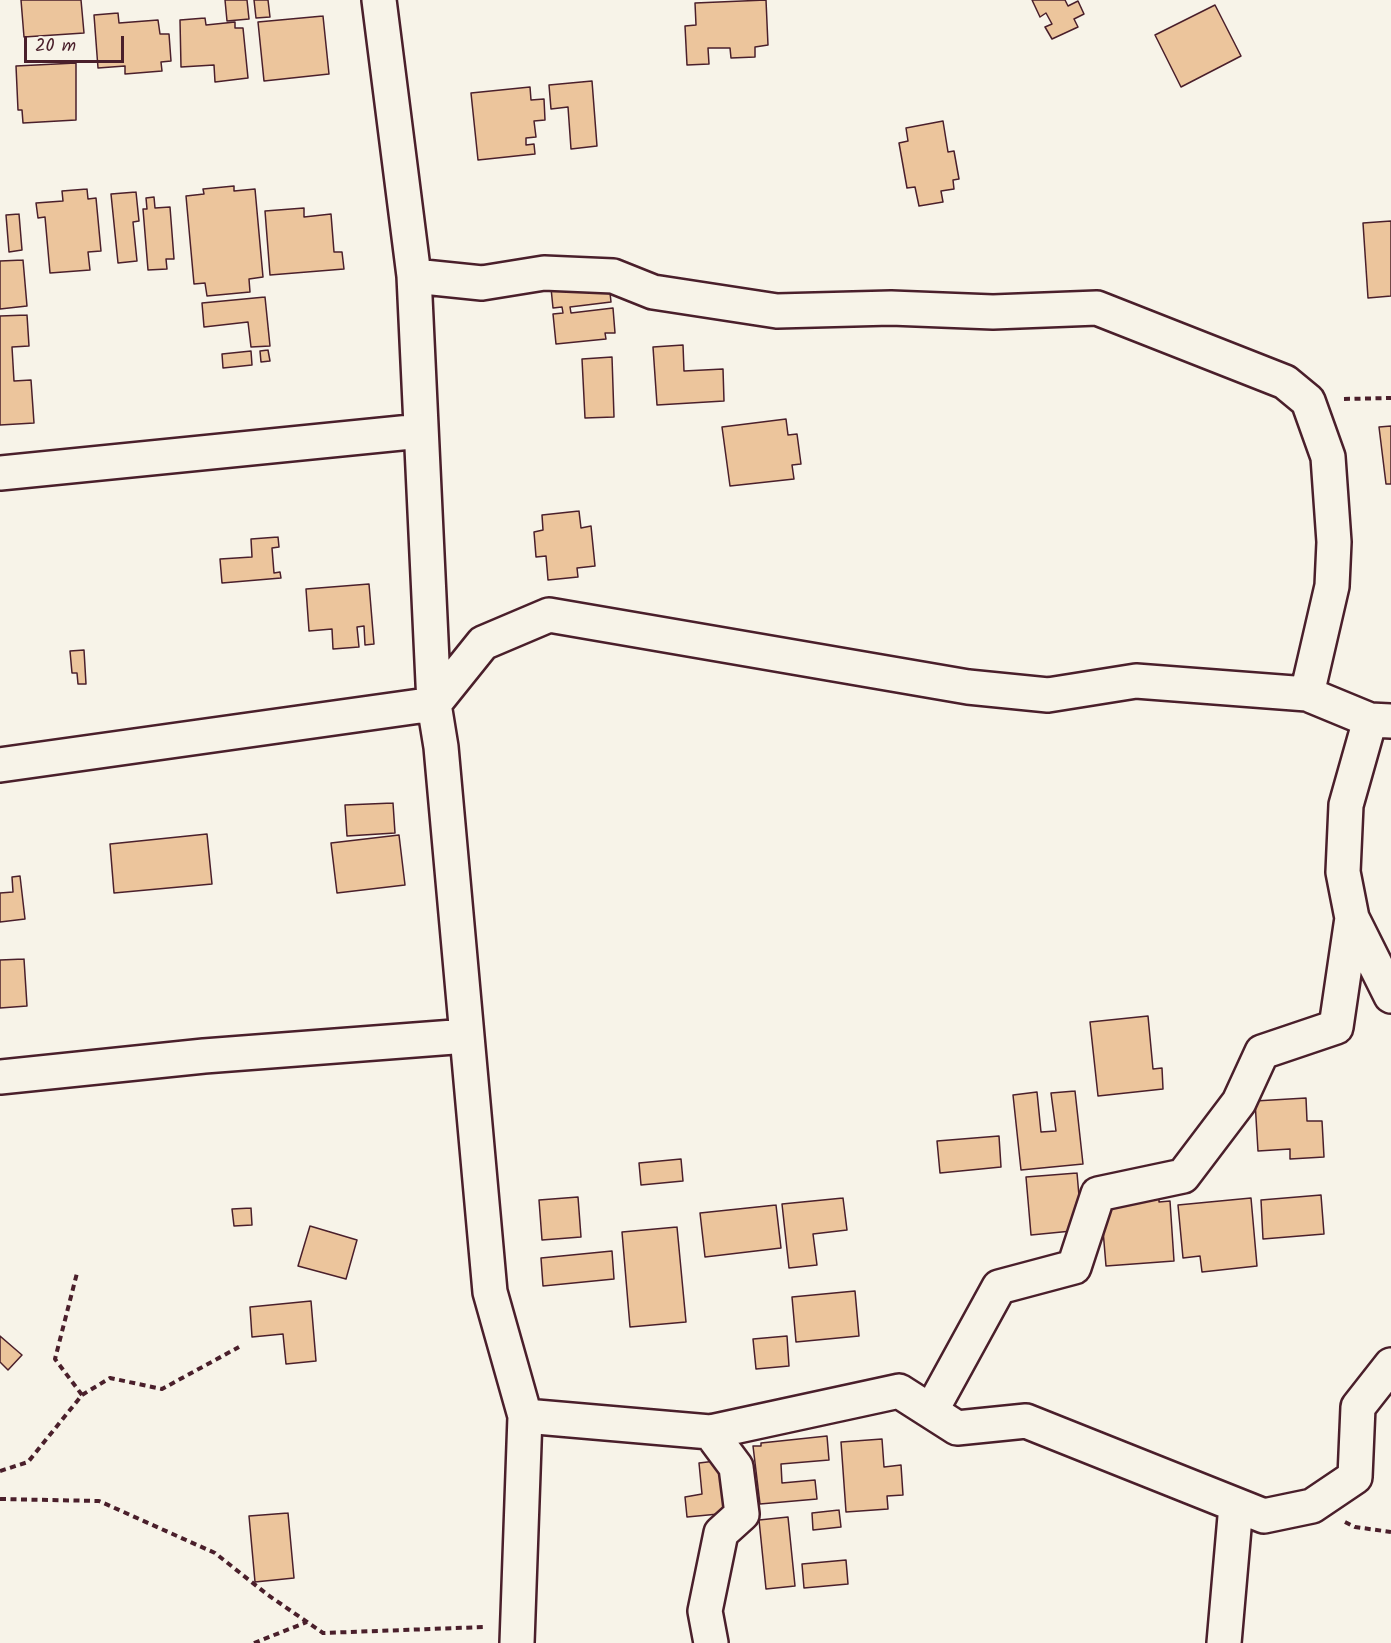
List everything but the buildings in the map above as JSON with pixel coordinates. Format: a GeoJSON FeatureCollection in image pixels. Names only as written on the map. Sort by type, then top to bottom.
{"type":"FeatureCollection","features":[{"type":"Feature","properties":{"kind":"street"},"geometry":{"type":"LineString","coordinates":[[379,0],[414,276],[434,704],[441,747],[490,1292],[525,1416],[518,1635]]}},
{"type":"Feature","properties":{"kind":"street"},"geometry":{"type":"LineString","coordinates":[[414,276],[482,283],[544,273],[613,276],[653,292],[777,311],[891,308],[993,312],[1097,308],[1286,382],[1308,401],[1328,458],[1334,542],[1332,586],[1307,694]]}},
{"type":"Feature","properties":{"kind":"street"},"geometry":{"type":"LineString","coordinates":[[0,473],[421,431]]}},
{"type":"Feature","properties":{"kind":"street"},"geometry":{"type":"LineString","coordinates":[[0,765],[434,704],[483,643],[549,615],[991,690],[1048,695],[1136,681],[1307,694],[1381,720],[1346,806],[1343,872],[1352,918],[1391,996]]}},
{"type":"Feature","properties":{"kind":"street"},"geometry":{"type":"LineString","coordinates":[[931,1411],[999,1287],[1074,1268],[1098,1194],[1183,1176],[1239,1102],[1262,1052],[1336,1027],[1352,918]]}},
{"type":"Feature","properties":{"kind":"street"},"geometry":{"type":"LineString","coordinates":[[0,1077],[204,1056],[467,1036]]}},
{"type":"Feature","properties":{"kind":"street"},"geometry":{"type":"LineString","coordinates":[[525,1416],[710,1432],[899,1391],[957,1428],[1026,1421],[1264,1516],[1312,1506],[1355,1477],[1358,1407],[1391,1365]]}},
{"type":"Feature","properties":{"kind":"street"},"geometry":{"type":"LineString","coordinates":[[710,1432],[736,1467],[742,1514],[722,1533],[705,1611],[711,1643]]}},
{"type":"Feature","properties":{"kind":"street"},"geometry":{"type":"LineString","coordinates":[[1224,1643],[1236,1505]]}},
{"type":"Feature","properties":{"kind":"path"},"geometry":{"type":"LineString","coordinates":[[1308,401],[1391,398]]}},
{"type":"Feature","properties":{"kind":"path"},"geometry":{"type":"LineString","coordinates":[[78,1273],[55,1359],[82,1395]]}},
{"type":"Feature","properties":{"kind":"path"},"geometry":{"type":"LineString","coordinates":[[0,1471],[28,1462],[82,1395],[110,1378],[162,1389],[239,1347]]}},
{"type":"Feature","properties":{"kind":"path"},"geometry":{"type":"LineString","coordinates":[[0,1499],[99,1501],[214,1553],[323,1633],[518,1635]]}},
{"type":"Feature","properties":{"kind":"path"},"geometry":{"type":"LineString","coordinates":[[254,1643],[308,1622]]}}]}
